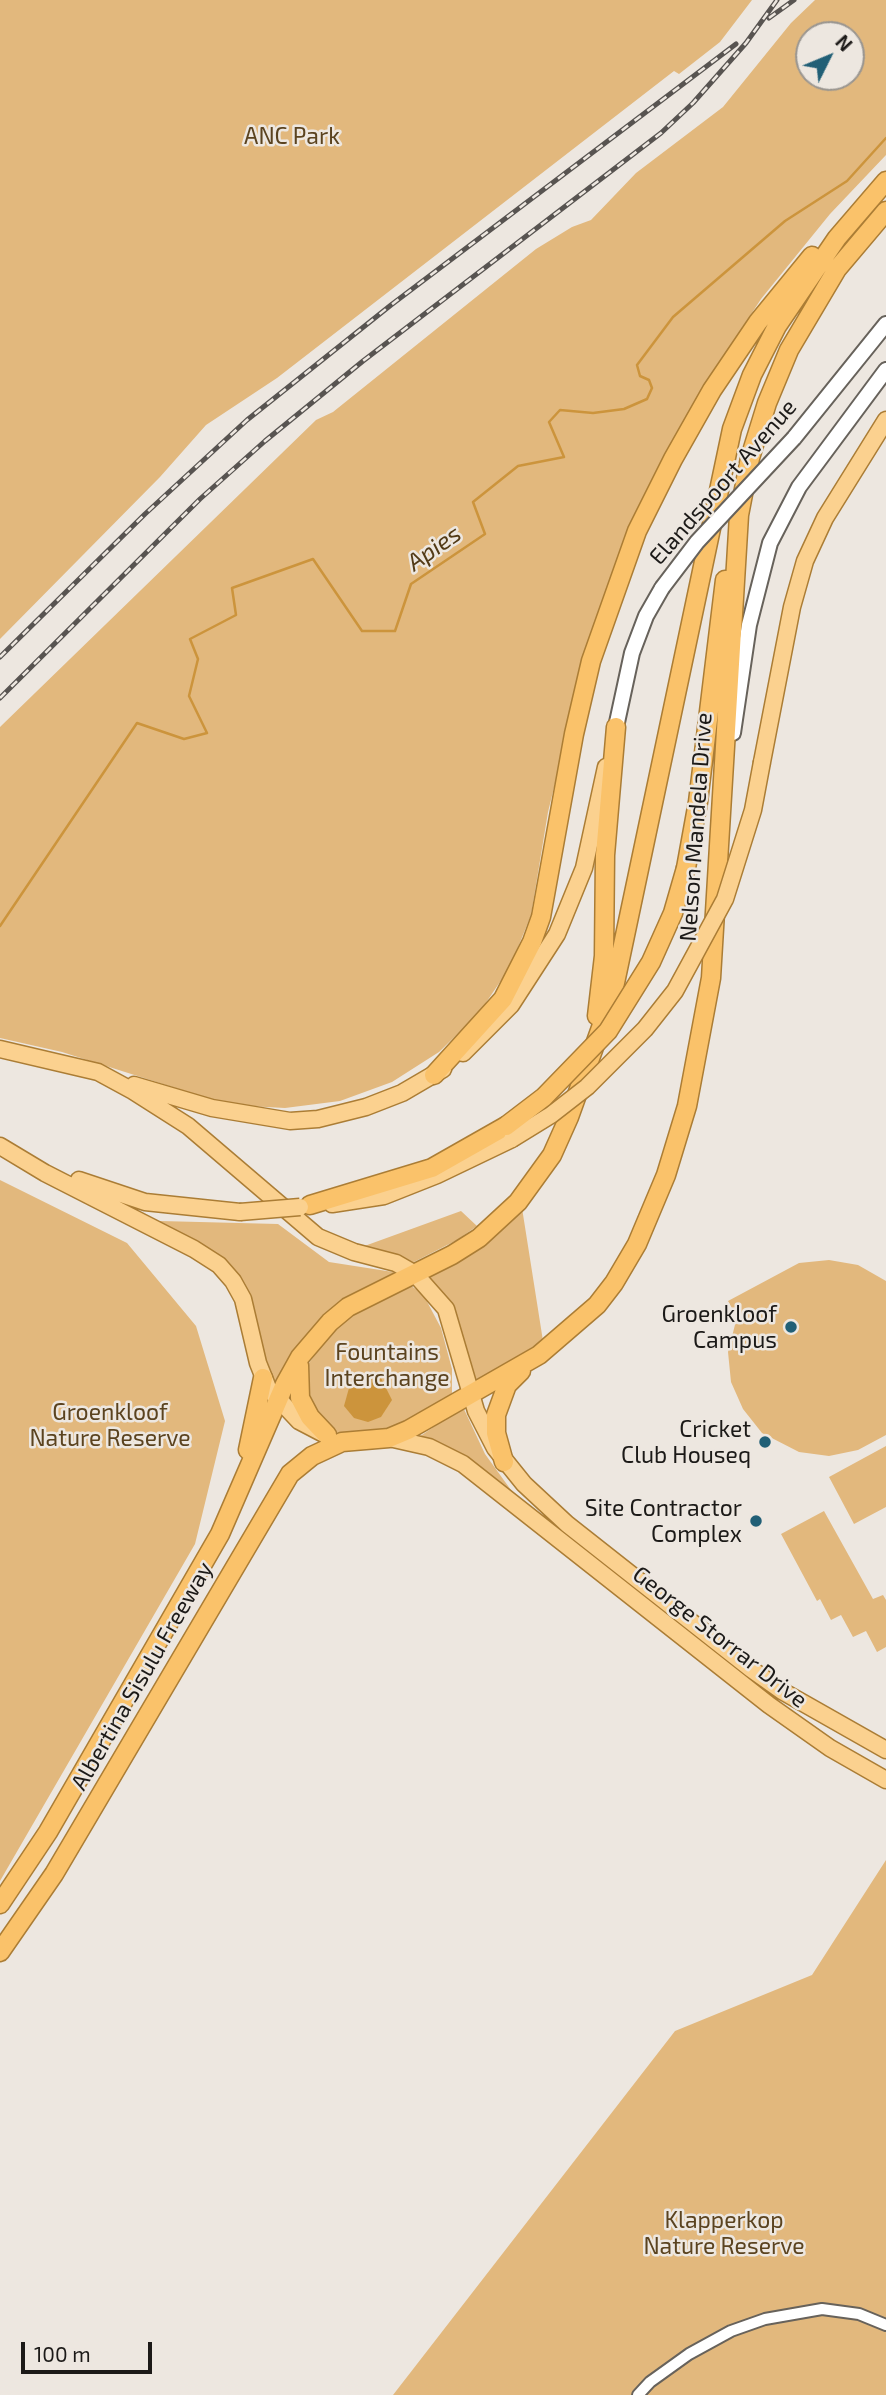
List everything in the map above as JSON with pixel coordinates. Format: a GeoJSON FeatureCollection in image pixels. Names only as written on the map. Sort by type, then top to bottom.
{"type":"FeatureCollection","features":[{"type":"Feature","properties":{"kind":"highway","name":"Nelson Mandela Drive"},"geometry":{"type":"LineString","coordinates":[[415,1274],[479,1238],[518,1202],[552,1156],[587,1071],[612,997],[732,429],[752,375],[777,326],[811,273],[881,186]]}},
{"type":"Feature","properties":{"kind":"highway"},"geometry":{"type":"LineString","coordinates":[[434,1075],[503,999],[532,942],[541,917],[574,734],[591,661],[637,531],[667,471],[712,390],[758,322],[835,229],[881,186]]}},
{"type":"Feature","properties":{"kind":"highway","name":"Nelson Mandela Drive"},"geometry":{"type":"LineString","coordinates":[[470,1395],[539,1355],[583,1319],[614,1283],[637,1244],[666,1175],[691,1088],[710,978],[739,515],[750,458],[767,402],[789,350],[837,269],[886,211]]}},
{"type":"Feature","properties":{"kind":"highway"},"geometry":{"type":"LineString","coordinates":[[305,1206],[432,1168],[509,1133],[608,1031],[651,962],[673,913],[686,869],[698,802],[724,587],[739,515]]}},
{"type":"Feature","properties":{"kind":"highway"},"geometry":{"type":"LineString","coordinates":[[587,1071],[604,956],[605,855],[616,727]]}},
{"type":"Feature","properties":{"kind":"highway"},"geometry":{"type":"LineString","coordinates":[[415,1274],[348,1307],[330,1322],[300,1357],[297,1384],[300,1398],[310,1417],[334,1439],[389,1438],[470,1395]]}},
{"type":"Feature","properties":{"kind":"highway"},"geometry":{"type":"LineString","coordinates":[[504,1462],[496,1433],[499,1402],[514,1377],[539,1355]]}},
{"type":"Feature","properties":{"kind":"highway","name":"Albertina Sisulu Freeway"},"geometry":{"type":"LineString","coordinates":[[0,1904],[48,1832],[220,1534],[300,1357]]}},
{"type":"Feature","properties":{"kind":"highway"},"geometry":{"type":"LineString","coordinates":[[243,1485],[263,1378]]}},
{"type":"Feature","properties":{"kind":"highway","name":"Albertina Sisulu Freeway"},"geometry":{"type":"LineString","coordinates":[[0,1952],[54,1874],[282,1485],[301,1463],[334,1439]]}},
{"type":"Feature","properties":{"kind":"main road","name":"Elandspoort Avenue"},"geometry":{"type":"LineString","coordinates":[[616,727],[632,653],[646,616],[662,588],[697,542],[794,438],[886,324]]}},
{"type":"Feature","properties":{"kind":"main road"},"geometry":{"type":"LineString","coordinates":[[723,804],[749,625],[770,543],[799,487],[886,370]]}},
{"type":"Feature","properties":{"kind":"main road"},"geometry":{"type":"LineString","coordinates":[[509,1133],[551,1115],[587,1087],[645,1029],[675,991],[725,899],[750,821],[792,607],[805,561],[825,519],[886,420]]}},
{"type":"Feature","properties":{"kind":"main road"},"geometry":{"type":"LineString","coordinates":[[0,1049],[98,1072],[212,1108],[290,1121],[318,1119],[366,1108],[402,1093],[454,1061],[504,1013],[530,979],[557,934],[584,868],[616,727]]}},
{"type":"Feature","properties":{"kind":"main road"},"geometry":{"type":"LineString","coordinates":[[98,1072],[188,1126],[318,1237],[354,1252],[396,1263],[415,1274],[437,1295],[446,1309],[470,1395]]}},
{"type":"Feature","properties":{"kind":"main road"},"geometry":{"type":"LineString","coordinates":[[0,1146],[45,1173],[202,1253],[227,1273],[238,1289],[263,1378],[278,1401],[299,1421],[334,1439]]}},
{"type":"Feature","properties":{"kind":"main road"},"geometry":{"type":"LineString","coordinates":[[24,1159],[145,1202],[240,1212],[305,1206]]}},
{"type":"Feature","properties":{"kind":"main road","name":"George Storrar Drive"},"geometry":{"type":"LineString","coordinates":[[470,1395],[504,1462],[567,1524],[782,1691],[886,1750]]}},
{"type":"Feature","properties":{"kind":"main road","name":"George Storrar Drive"},"geometry":{"type":"LineString","coordinates":[[389,1438],[429,1447],[463,1464],[769,1705],[830,1748],[886,1780]]}},
{"type":"Feature","properties":{"kind":"street"},"geometry":{"type":"LineString","coordinates":[[638,2395],[689,2354],[717,2337],[765,2319],[822,2309],[849,2311],[886,2325]]}},
{"type":"Feature","properties":{"kind":"green space","name":"ANC Park"},"geometry":{"type":"Polygon","coordinates":[[[0,0],[752,0],[720,42],[679,74],[674,71],[277,378],[206,425],[160,477],[0,639],[0,0]]]}},
{"type":"Feature","properties":{"kind":"green space"},"geometry":{"type":"Polygon","coordinates":[[[815,0],[886,0],[886,155],[830,214],[761,299],[700,392],[646,493],[616,564],[591,636],[548,812],[531,915],[510,967],[479,1013],[439,1052],[392,1082],[340,1101],[285,1108],[229,1105],[62,1052],[0,1038],[0,727],[316,420],[333,412],[536,249],[572,227],[591,220],[636,173],[723,107],[791,23],[815,0]]]}},
{"type":"Feature","properties":{"kind":"green space","name":"Groenkloof Nature Reserve"},"geometry":{"type":"Polygon","coordinates":[[[0,1180],[127,1243],[196,1326],[225,1421],[195,1544],[0,1881],[0,1180]]]}},
{"type":"Feature","properties":{"kind":"green space"},"geometry":{"type":"Polygon","coordinates":[[[522,1208],[543,1341],[470,1385],[425,1278],[522,1208]]]}},
{"type":"Feature","properties":{"kind":"green space"},"geometry":{"type":"Polygon","coordinates":[[[461,1211],[477,1226],[457,1240],[408,1265],[359,1248],[461,1211]]]}},
{"type":"Feature","properties":{"kind":"green space"},"geometry":{"type":"Polygon","coordinates":[[[160,1221],[278,1224],[329,1262],[393,1272],[394,1276],[336,1307],[317,1323],[286,1363],[273,1392],[248,1297],[158,1227],[160,1221]]]}},
{"type":"Feature","properties":{"kind":"green space"},"geometry":{"type":"Polygon","coordinates":[[[829,1260],[858,1265],[886,1281],[886,1435],[858,1450],[829,1456],[799,1452],[762,1433],[743,1409],[731,1382],[728,1352],[737,1317],[728,1301],[799,1263],[829,1260]]]}},
{"type":"Feature","properties":{"kind":"green space","name":"Fountains Interchange"},"geometry":{"type":"Polygon","coordinates":[[[410,1285],[423,1294],[441,1328],[452,1369],[452,1393],[426,1414],[399,1428],[363,1439],[328,1432],[307,1406],[304,1385],[309,1363],[329,1336],[351,1315],[410,1285]]]}},
{"type":"Feature","properties":{"kind":"green space"},"geometry":{"type":"Polygon","coordinates":[[[463,1407],[485,1454],[516,1497],[465,1457],[444,1445],[416,1439],[463,1407]]]}},
{"type":"Feature","properties":{"kind":"green space"},"geometry":{"type":"Polygon","coordinates":[[[886,1446],[886,1507],[854,1524],[829,1477],[886,1446]]]}},
{"type":"Feature","properties":{"kind":"green space"},"geometry":{"type":"Polygon","coordinates":[[[824,1511],[873,1599],[883,1595],[886,1600],[886,1647],[877,1652],[866,1631],[853,1637],[841,1615],[831,1620],[820,1599],[817,1601],[781,1534],[824,1511]]]}},
{"type":"Feature","properties":{"kind":"green space","name":"Klapperkop Nature Reserve"},"geometry":{"type":"Polygon","coordinates":[[[886,1860],[886,2395],[393,2395],[675,2031],[812,1975],[886,1860]]]}},
{"type":"Feature","properties":{"kind":"shaded area"},"geometry":{"type":"Polygon","coordinates":[[[366,1375],[380,1376],[392,1400],[381,1417],[368,1422],[354,1418],[344,1406],[349,1388],[366,1375]]]}},
{"type":"Feature","properties":{"kind":"waterway","name":"Apies"},"geometry":{"type":"LineString","coordinates":[[0,926],[137,723],[184,739],[207,733],[189,696],[198,659],[190,639],[236,615],[232,588],[313,559],[362,631],[395,631],[411,584],[485,534],[473,502],[518,466],[564,457],[549,422],[560,410],[593,413],[624,409],[647,399],[652,388],[649,380],[640,376],[637,365],[673,317],[785,221],[847,181],[886,138]]}},
{"type":"Feature","properties":{"kind":"railway"},"geometry":{"type":"LineString","coordinates":[[0,698],[200,499],[265,441],[363,361],[661,133],[693,103],[746,43],[777,0]]}},
{"type":"Feature","properties":{"kind":"railway"},"geometry":{"type":"LineString","coordinates":[[769,18],[794,0]]}},
{"type":"Feature","properties":{"kind":"railway"},"geometry":{"type":"LineString","coordinates":[[0,657],[145,514],[247,420],[391,305],[736,44]]}},
{"type":"Feature","properties":{"kind":"place","name":"Groenkloof Campus"},"geometry":{"type":"Point","coordinates":[791,1327]}},
{"type":"Feature","properties":{"kind":"place","name":"Cricket Club Houseq"},"geometry":{"type":"Point","coordinates":[765,1442]}},
{"type":"Feature","properties":{"kind":"place","name":"Site Contractor Complex"},"geometry":{"type":"Point","coordinates":[756,1521]}}]}
